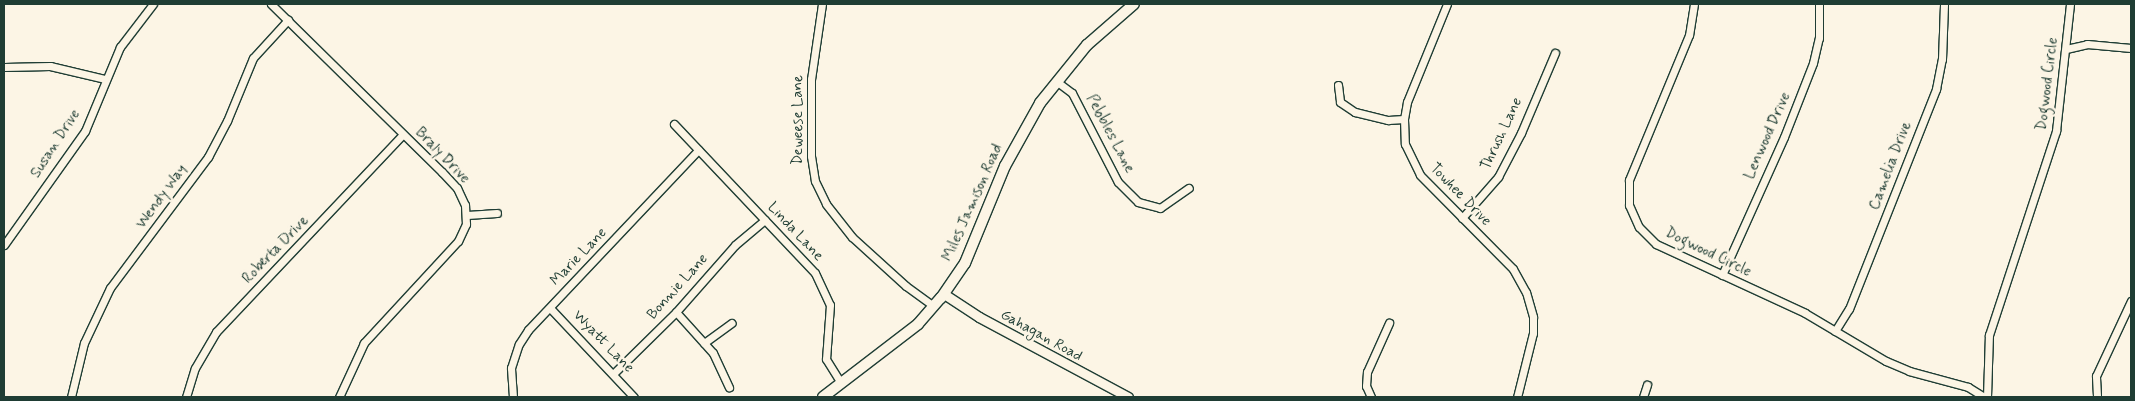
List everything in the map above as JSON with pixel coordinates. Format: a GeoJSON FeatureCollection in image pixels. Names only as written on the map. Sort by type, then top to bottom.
{"type":"FeatureCollection","features":[{"type":"Feature","properties":{"kind":"main road","name":"Miles Jamison Road"},"geometry":{"type":"LineString","coordinates":[[823,397],[918,324],[944,294],[965,263],[1016,145],[1056,81],[1088,45],[1134,4]]}},
{"type":"Feature","properties":{"kind":"street","name":"Susan Drive"},"geometry":{"type":"LineString","coordinates":[[4,245],[84,131],[105,79],[126,37],[153,4]]}},
{"type":"Feature","properties":{"kind":"street","name":"Braly Drive"},"geometry":{"type":"LineString","coordinates":[[270,4],[457,188],[467,215]]}},
{"type":"Feature","properties":{"kind":"street","name":"Deweese Lane"},"geometry":{"type":"LineString","coordinates":[[822,4],[811,79],[811,156],[815,181],[826,204],[852,237],[906,286],[934,306]]}},
{"type":"Feature","properties":{"kind":"street","name":"Towhee Drive"},"geometry":{"type":"LineString","coordinates":[[1447,4],[1410,91],[1404,118],[1405,144],[1417,169],[1512,269],[1528,299],[1533,333],[1517,397]]}},
{"type":"Feature","properties":{"kind":"street","name":"Dogwood Circle"},"geometry":{"type":"LineString","coordinates":[[1694,4],[1689,35],[1632,169],[1628,199],[1633,216],[1646,236],[1676,254],[1835,331],[1894,364],[1968,387],[1986,397],[1989,335],[2008,273],[2050,159],[2059,117],[2070,4]]}},
{"type":"Feature","properties":{"kind":"street","name":"Lenwood Drive"},"geometry":{"type":"LineString","coordinates":[[1722,275],[1810,71],[1819,38],[1820,4]]}},
{"type":"Feature","properties":{"kind":"street","name":"Camelia Drive"},"geometry":{"type":"LineString","coordinates":[[1835,331],[1849,309],[1936,88],[1942,59],[1944,4]]}},
{"type":"Feature","properties":{"kind":"street","name":"Wendy Way"},"geometry":{"type":"LineString","coordinates":[[71,397],[84,342],[110,288],[208,157],[227,121],[253,58],[288,20]]}},
{"type":"Feature","properties":{"kind":"street"},"geometry":{"type":"LineString","coordinates":[[2066,49],[2087,44],[2131,48]]}},
{"type":"Feature","properties":{"kind":"street","name":"Thrush Lane"},"geometry":{"type":"LineString","coordinates":[[1462,218],[1498,177],[1521,133],[1555,53]]}},
{"type":"Feature","properties":{"kind":"street"},"geometry":{"type":"LineString","coordinates":[[4,67],[50,66],[105,79]]}},
{"type":"Feature","properties":{"kind":"street","name":"Pebbles Lane"},"geometry":{"type":"LineString","coordinates":[[1056,81],[1072,93],[1118,182],[1138,202],[1144,206],[1160,208],[1189,188]]}},
{"type":"Feature","properties":{"kind":"street"},"geometry":{"type":"LineString","coordinates":[[1338,85],[1340,102],[1355,112],[1388,120],[1404,118]]}},
{"type":"Feature","properties":{"kind":"street","name":"Linda Lane"},"geometry":{"type":"LineString","coordinates":[[674,124],[815,273],[825,289],[830,315],[826,359],[841,383]]}},
{"type":"Feature","properties":{"kind":"street","name":"Roberta Drive"},"geometry":{"type":"LineString","coordinates":[[186,397],[195,368],[216,332],[403,134]]}},
{"type":"Feature","properties":{"kind":"street","name":"Marie Lane"},"geometry":{"type":"LineString","coordinates":[[514,397],[510,376],[515,352],[528,330],[698,150]]}},
{"type":"Feature","properties":{"kind":"street"},"geometry":{"type":"LineString","coordinates":[[339,397],[364,343],[458,241],[467,215],[497,213]]}},
{"type":"Feature","properties":{"kind":"street","name":"Bonnie Lane"},"geometry":{"type":"LineString","coordinates":[[614,374],[676,312],[714,266],[765,220]]}},
{"type":"Feature","properties":{"kind":"street","name":"Gahagan Road"},"geometry":{"type":"LineString","coordinates":[[944,294],[979,317],[1128,397]]}},
{"type":"Feature","properties":{"kind":"street"},"geometry":{"type":"LineString","coordinates":[[2097,396],[2096,376],[2131,301]]}},
{"type":"Feature","properties":{"kind":"street","name":"Wyatt Lane"},"geometry":{"type":"LineString","coordinates":[[550,308],[634,397]]}},
{"type":"Feature","properties":{"kind":"street"},"geometry":{"type":"LineString","coordinates":[[676,312],[715,357],[729,388]]}},
{"type":"Feature","properties":{"kind":"street"},"geometry":{"type":"LineString","coordinates":[[704,343],[732,323]]}},
{"type":"Feature","properties":{"kind":"street"},"geometry":{"type":"LineString","coordinates":[[1371,397],[1366,386],[1367,372],[1389,323]]}},
{"type":"Feature","properties":{"kind":"street"},"geometry":{"type":"LineString","coordinates":[[1643,397],[1647,385]]}}]}
